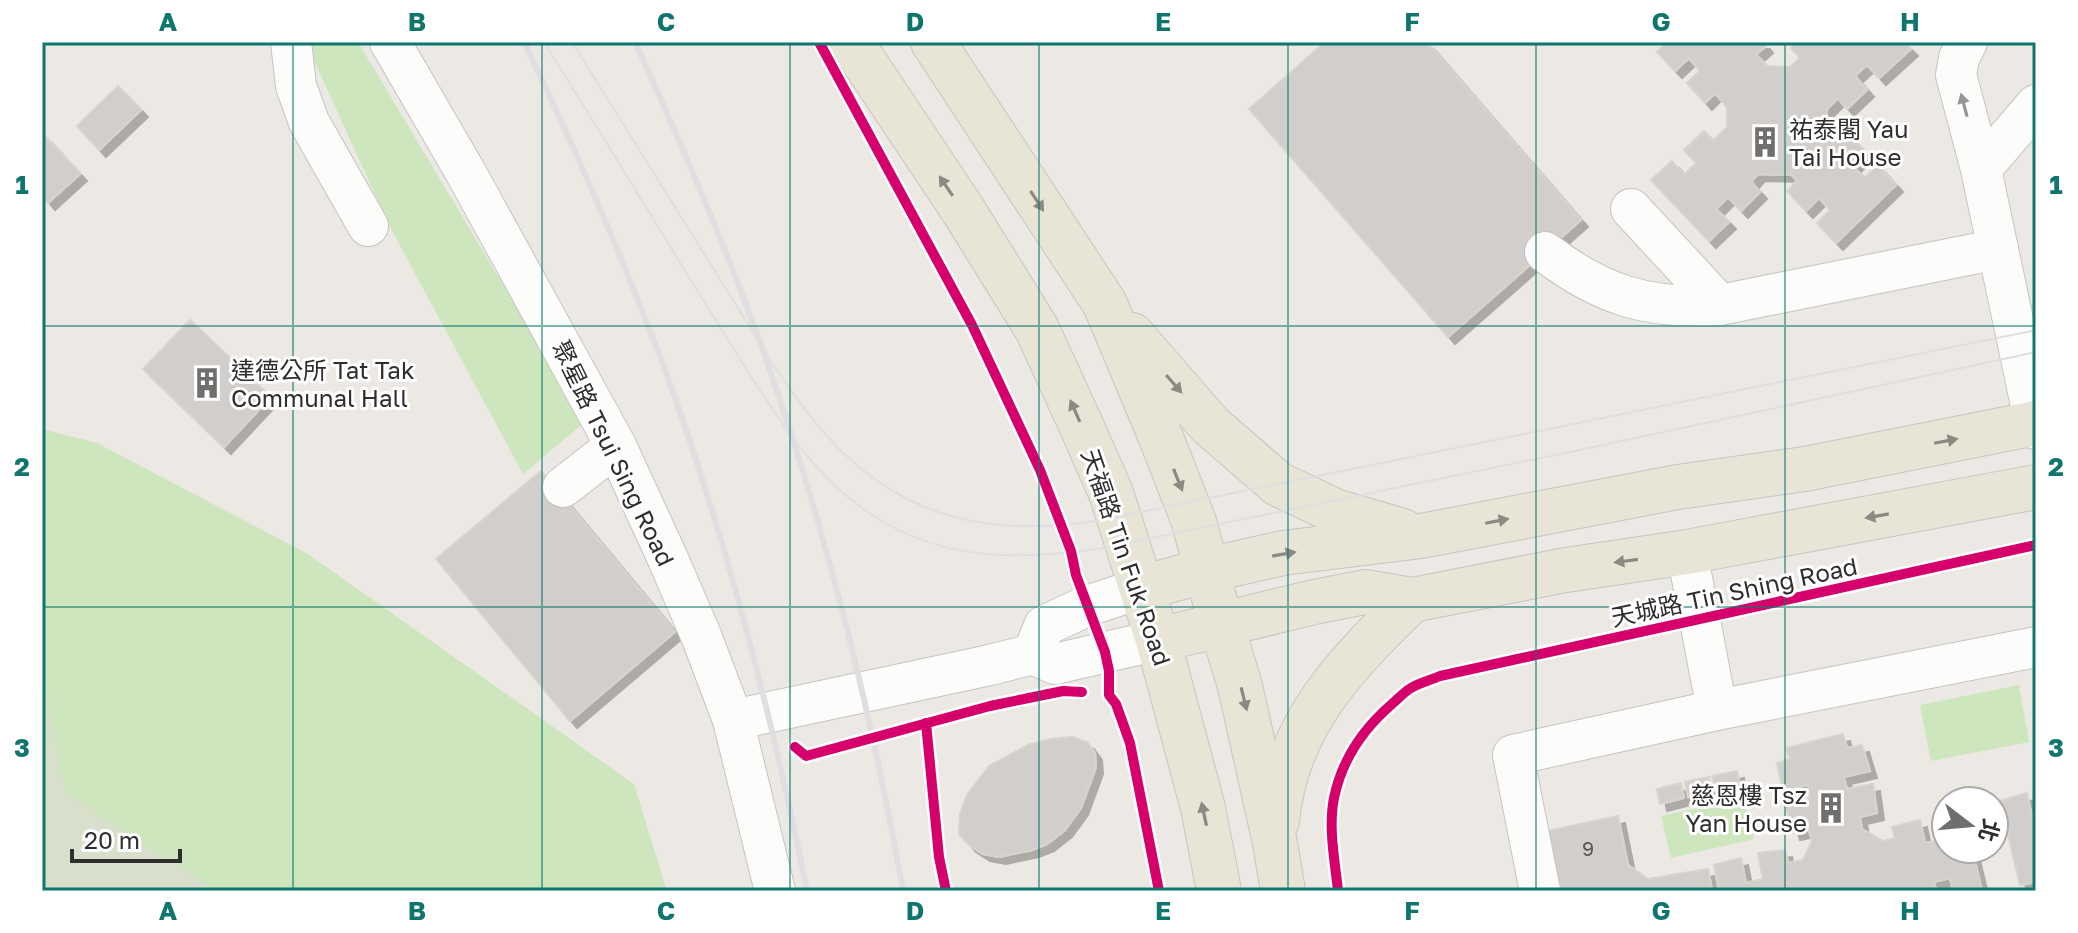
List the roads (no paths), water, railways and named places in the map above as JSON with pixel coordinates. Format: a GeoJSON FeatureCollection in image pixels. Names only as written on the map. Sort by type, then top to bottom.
{"type":"FeatureCollection","features":[{"type":"Feature","properties":{"kind":"main road","name":"天福路 Tin Fuk Road"},"geometry":{"type":"LineString","coordinates":[[851,42],[963,210],[1037,329],[1111,493],[1158,640],[1203,808],[1219,891]]}},
{"type":"Feature","properties":{"kind":"main road"},"geometry":{"type":"LineString","coordinates":[[933,42],[1105,304],[1210,425],[1278,484],[1335,511],[1421,536]]}},
{"type":"Feature","properties":{"kind":"main road"},"geometry":{"type":"LineString","coordinates":[[1105,304],[1189,507],[1240,686],[1283,891]]}},
{"type":"Feature","properties":{"kind":"main road"},"geometry":{"type":"LineString","coordinates":[[1142,588],[1283,553],[1421,536],[1678,487],[1805,469],[2034,418]]}},
{"type":"Feature","properties":{"kind":"main road","name":"天城路 Tin Shing Road"},"geometry":{"type":"LineString","coordinates":[[1158,640],[1365,592],[1412,600],[2036,487]]}},
{"type":"Feature","properties":{"kind":"main road"},"geometry":{"type":"LineString","coordinates":[[1275,843],[1279,802],[1288,765],[1308,721],[1337,677],[1412,600]]}},
{"type":"Feature","properties":{"kind":"street"},"geometry":{"type":"LineString","coordinates":[[291,42],[296,86],[309,122],[368,226]]}},
{"type":"Feature","properties":{"kind":"street","name":"聚星路 Tsui Sing Road"},"geometry":{"type":"LineString","coordinates":[[390,42],[616,446],[702,638],[733,720],[775,891]]}},
{"type":"Feature","properties":{"kind":"street"},"geometry":{"type":"LineString","coordinates":[[1967,42],[1959,58],[1956,75],[1981,169],[2034,418]]}},
{"type":"Feature","properties":{"kind":"street"},"geometry":{"type":"LineString","coordinates":[[1981,169],[2036,105]]}},
{"type":"Feature","properties":{"kind":"street"},"geometry":{"type":"LineString","coordinates":[[1631,209],[1720,305]]}},
{"type":"Feature","properties":{"kind":"street"},"geometry":{"type":"LineString","coordinates":[[1545,252],[1593,284],[1619,295],[1671,306],[1720,305],[1998,249]]}},
{"type":"Feature","properties":{"kind":"street"},"geometry":{"type":"LineString","coordinates":[[563,487],[616,446]]}},
{"type":"Feature","properties":{"kind":"street"},"geometry":{"type":"LineString","coordinates":[[1687,552],[1717,710]]}},
{"type":"Feature","properties":{"kind":"street"},"geometry":{"type":"LineString","coordinates":[[1033,654],[1044,626],[1087,606],[1142,588]]}},
{"type":"Feature","properties":{"kind":"street"},"geometry":{"type":"LineString","coordinates":[[733,720],[1033,654],[1055,664],[1158,640]]}},
{"type":"Feature","properties":{"kind":"street"},"geometry":{"type":"LineString","coordinates":[[1540,891],[1513,755],[1717,710],[2036,647]]}},
{"type":"Feature","properties":{"kind":"tram line"},"geometry":{"type":"LineString","coordinates":[[544,42],[759,389],[805,454],[842,492],[885,523],[912,536],[965,551],[1019,555],[1103,548],[2036,352]]}},
{"type":"Feature","properties":{"kind":"tram line"},"geometry":{"type":"LineString","coordinates":[[572,42],[776,369],[821,429],[856,465],[886,487],[917,504],[950,516],[984,523],[1020,526],[1096,521],[2036,330]]}},
{"type":"Feature","properties":{"kind":"railway"},"geometry":{"type":"LineString","coordinates":[[524,42],[613,239],[684,424],[726,556],[762,689],[807,891]]}},
{"type":"Feature","properties":{"kind":"railway"},"geometry":{"type":"LineString","coordinates":[[635,42],[720,237],[765,356],[808,487],[845,620],[877,755],[903,891]]}},
{"type":"Feature","properties":{"kind":"place","name":"祐泰閣 Yau Tai House"},"geometry":{"type":"Point","coordinates":[1765,142]}},
{"type":"Feature","properties":{"kind":"place","name":"達德公所 Tat Tak Communal Hall"},"geometry":{"type":"Point","coordinates":[207,383]}},
{"type":"Feature","properties":{"kind":"place","name":"慈恩樓 Tsz Yan House"},"geometry":{"type":"Point","coordinates":[1831,808]}}]}
